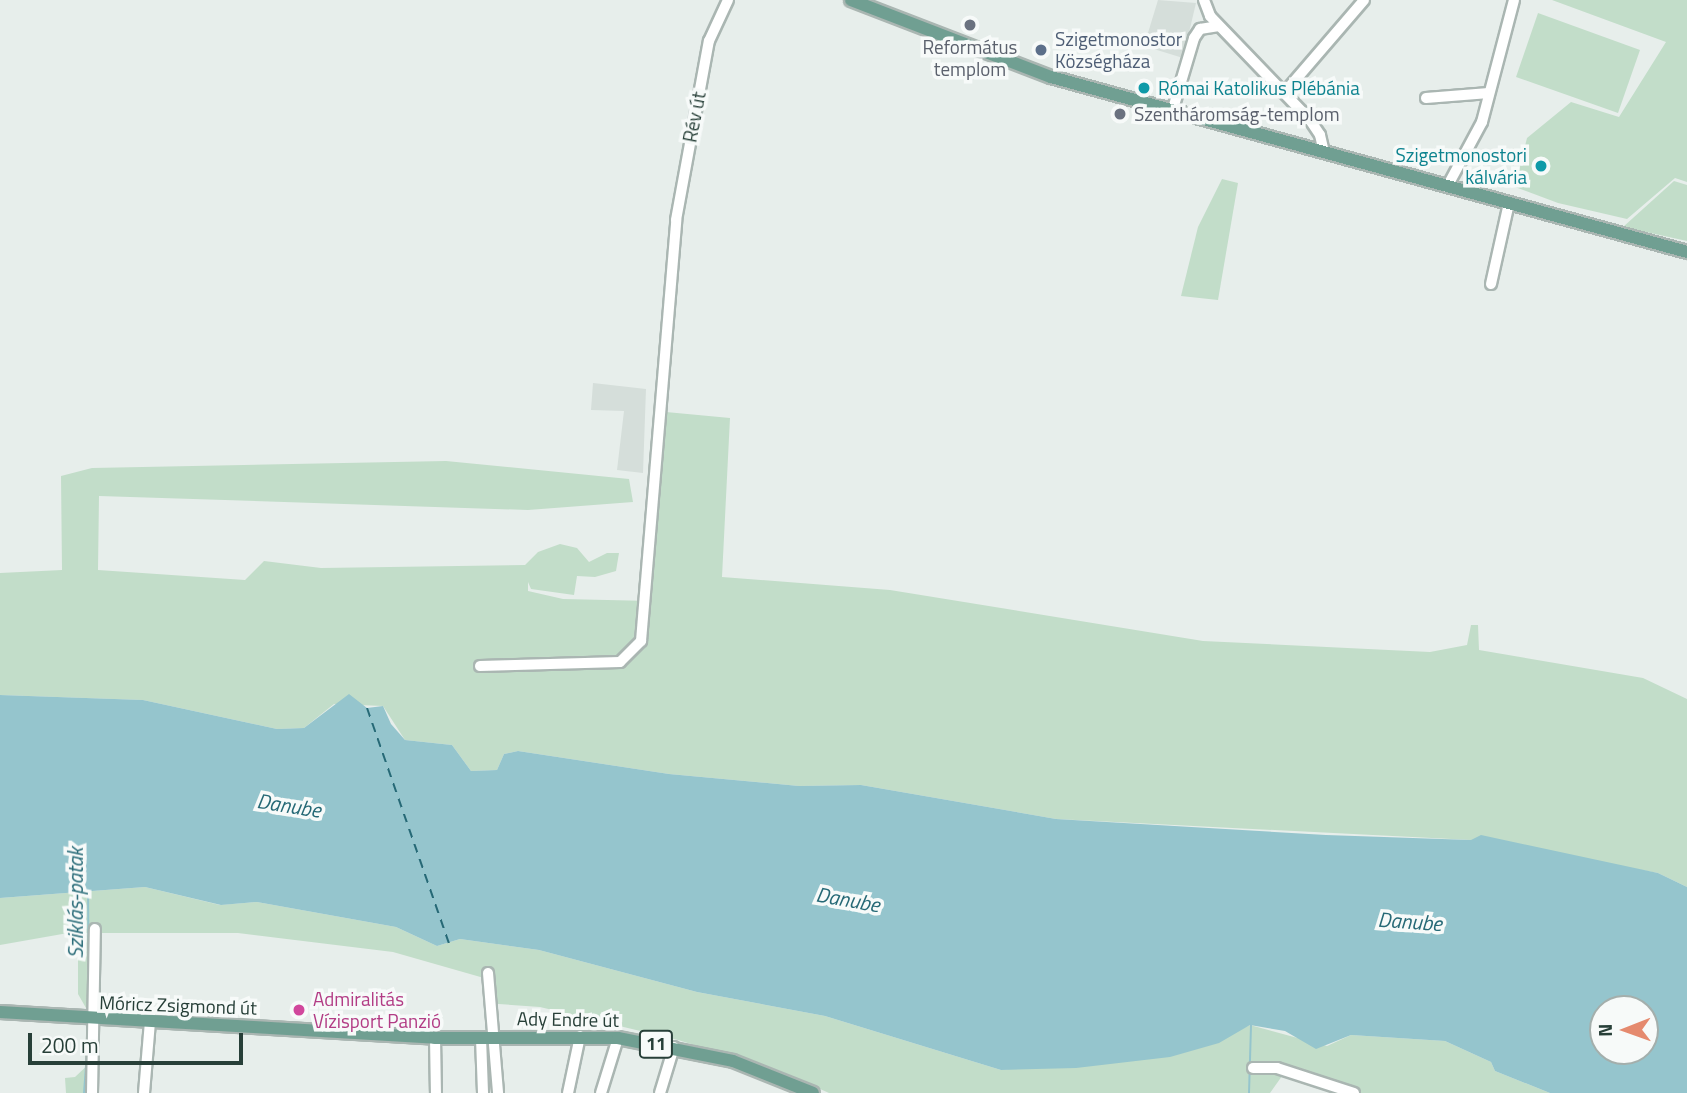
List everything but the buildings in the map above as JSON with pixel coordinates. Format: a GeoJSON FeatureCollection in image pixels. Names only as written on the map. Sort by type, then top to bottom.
{"type":"FeatureCollection","features":[{"type":"Feature","properties":{"kind":"main road"},"geometry":{"type":"LineString","coordinates":[[851,0],[978,52],[1172,112],[1687,252]]}},
{"type":"Feature","properties":{"kind":"main road","name":"Móricz Zsigmond út"},"geometry":{"type":"LineString","coordinates":[[0,1012],[96,1021],[150,1021],[435,1038],[486,1038]]}},
{"type":"Feature","properties":{"kind":"main road","name":"Ady Endre út"},"geometry":{"type":"LineString","coordinates":[[486,1038],[580,1036],[674,1046],[733,1061],[798,1090],[813,1093]]}},
{"type":"Feature","properties":{"kind":"street","name":"Rév út"},"geometry":{"type":"LineString","coordinates":[[480,666],[620,662],[641,641],[673,239],[709,41],[728,0]]}},
{"type":"Feature","properties":{"kind":"street"},"geometry":{"type":"LineString","coordinates":[[1204,0],[1219,26],[1285,92],[1320,135],[1324,153]]}},
{"type":"Feature","properties":{"kind":"street"},"geometry":{"type":"LineString","coordinates":[[1285,92],[1364,0]]}},
{"type":"Feature","properties":{"kind":"street"},"geometry":{"type":"LineString","coordinates":[[1447,187],[1482,122],[1514,0]]}},
{"type":"Feature","properties":{"kind":"street"},"geometry":{"type":"LineString","coordinates":[[1172,112],[1194,38],[1200,29],[1219,26]]}},
{"type":"Feature","properties":{"kind":"street"},"geometry":{"type":"LineString","coordinates":[[1426,98],[1489,93]]}},
{"type":"Feature","properties":{"kind":"street"},"geometry":{"type":"LineString","coordinates":[[1492,285],[1509,203]]}},
{"type":"Feature","properties":{"kind":"street"},"geometry":{"type":"LineString","coordinates":[[92,1093],[96,1021],[95,929]]}},
{"type":"Feature","properties":{"kind":"street"},"geometry":{"type":"LineString","coordinates":[[483,1093],[488,973]]}},
{"type":"Feature","properties":{"kind":"street"},"geometry":{"type":"LineString","coordinates":[[144,1093],[150,1021]]}},
{"type":"Feature","properties":{"kind":"street"},"geometry":{"type":"LineString","coordinates":[[568,1093],[580,1036]]}},
{"type":"Feature","properties":{"kind":"street"},"geometry":{"type":"LineString","coordinates":[[435,1038],[436,1093]]}},
{"type":"Feature","properties":{"kind":"street"},"geometry":{"type":"LineString","coordinates":[[486,1038],[498,1093]]}},
{"type":"Feature","properties":{"kind":"street"},"geometry":{"type":"LineString","coordinates":[[601,1093],[618,1038]]}},
{"type":"Feature","properties":{"kind":"street"},"geometry":{"type":"LineString","coordinates":[[660,1093],[674,1046]]}},
{"type":"Feature","properties":{"kind":"street"},"geometry":{"type":"LineString","coordinates":[[1253,1068],[1277,1068],[1354,1093]]}},
{"type":"Feature","properties":{"kind":"shaded area"},"geometry":{"type":"Polygon","coordinates":[[[1158,0],[1196,3],[1183,58],[1144,46],[1158,0]]]}},
{"type":"Feature","properties":{"kind":"shaded area"},"geometry":{"type":"Polygon","coordinates":[[[593,383],[646,389],[643,473],[617,470],[624,411],[591,410],[593,383]]]}},
{"type":"Feature","properties":{"kind":"green space"},"geometry":{"type":"Polygon","coordinates":[[[1552,0],[1687,0],[1687,182],[1675,178],[1627,219],[1558,203],[1515,187],[1527,138],[1571,102],[1619,117],[1666,42],[1552,0]]]}},
{"type":"Feature","properties":{"kind":"green space"},"geometry":{"type":"Polygon","coordinates":[[[1538,13],[1640,50],[1618,113],[1516,77],[1538,13]]]}},
{"type":"Feature","properties":{"kind":"green space"},"geometry":{"type":"Polygon","coordinates":[[[1222,179],[1238,183],[1218,300],[1181,296],[1198,227],[1222,179]]]}},
{"type":"Feature","properties":{"kind":"green space"},"geometry":{"type":"Polygon","coordinates":[[[1674,181],[1687,185],[1687,241],[1623,227],[1674,181]]]}},
{"type":"Feature","properties":{"kind":"green space"},"geometry":{"type":"Polygon","coordinates":[[[666,412],[730,418],[722,577],[890,590],[1203,641],[1430,652],[1467,645],[1471,625],[1478,625],[1479,650],[1643,678],[1687,699],[1687,887],[1658,873],[1471,840],[1056,819],[861,785],[799,786],[669,774],[518,751],[504,754],[497,770],[471,771],[452,745],[405,740],[383,706],[334,704],[304,728],[277,729],[143,700],[0,695],[0,573],[62,570],[61,476],[92,468],[446,461],[629,479],[633,502],[528,510],[99,496],[98,570],[245,580],[264,561],[321,568],[525,565],[538,552],[560,544],[577,548],[589,562],[607,553],[619,553],[616,571],[595,577],[577,576],[574,595],[531,589],[528,582],[528,591],[563,599],[651,601],[666,412]]]}},
{"type":"Feature","properties":{"kind":"green space"},"geometry":{"type":"Polygon","coordinates":[[[145,887],[220,905],[257,902],[396,927],[437,946],[460,939],[539,950],[697,992],[825,1016],[1001,1070],[1204,1046],[1250,1025],[1327,1046],[1351,1035],[1445,1041],[1491,1062],[1495,1071],[1550,1093],[1354,1093],[1287,1069],[1270,1093],[829,1093],[780,1071],[678,1040],[540,1007],[484,1003],[484,978],[393,952],[238,933],[86,933],[92,943],[92,1009],[86,1008],[78,994],[78,956],[68,933],[0,945],[0,898],[145,887]]]}},
{"type":"Feature","properties":{"kind":"green space"},"geometry":{"type":"Polygon","coordinates":[[[91,1062],[90,1093],[66,1093],[65,1078],[75,1077],[91,1062]]]}},
{"type":"Feature","properties":{"kind":"water","name":"Danube"},"geometry":{"type":"Polygon","coordinates":[[[349,694],[367,708],[383,706],[391,724],[405,740],[452,745],[471,771],[497,770],[504,754],[518,751],[669,774],[799,786],[861,785],[1056,819],[1326,835],[1471,840],[1481,835],[1658,873],[1687,887],[1687,1093],[1550,1093],[1495,1071],[1491,1062],[1445,1041],[1351,1035],[1316,1049],[1285,1031],[1250,1025],[1219,1043],[1170,1057],[1076,1068],[1001,1070],[825,1016],[697,992],[539,950],[460,939],[437,946],[396,927],[257,902],[221,905],[145,887],[0,898],[0,695],[143,700],[277,729],[304,728],[349,694]]]}},
{"type":"Feature","properties":{"kind":"waterway","name":"Sziklás-patak"},"geometry":{"type":"LineString","coordinates":[[88,887],[89,1008]]}},
{"type":"Feature","properties":{"kind":"waterway"},"geometry":{"type":"LineString","coordinates":[[1249,1093],[1251,1024]]}},
{"type":"Feature","properties":{"kind":"waterway","name":"Sziklás-patak"},"geometry":{"type":"LineString","coordinates":[[84,1093],[88,1038]]}},
{"type":"Feature","properties":{"kind":"ferry route"},"geometry":{"type":"LineString","coordinates":[[367,708],[449,943]]}},
{"type":"Feature","properties":{"kind":"place","name":"Református templom"},"geometry":{"type":"Point","coordinates":[970,25]}},
{"type":"Feature","properties":{"kind":"place","name":"Szigetmonostor Községháza"},"geometry":{"type":"Point","coordinates":[1041,50]}},
{"type":"Feature","properties":{"kind":"place","name":"Római Katolikus Plébánia"},"geometry":{"type":"Point","coordinates":[1144,88]}},
{"type":"Feature","properties":{"kind":"place","name":"Szentháromság-templom"},"geometry":{"type":"Point","coordinates":[1120,114]}},
{"type":"Feature","properties":{"kind":"place","name":"Szigetmonostori kálvária"},"geometry":{"type":"Point","coordinates":[1541,166]}},
{"type":"Feature","properties":{"kind":"place","name":"Admiralitás Vízisport Panzió"},"geometry":{"type":"Point","coordinates":[299,1010]}}]}
